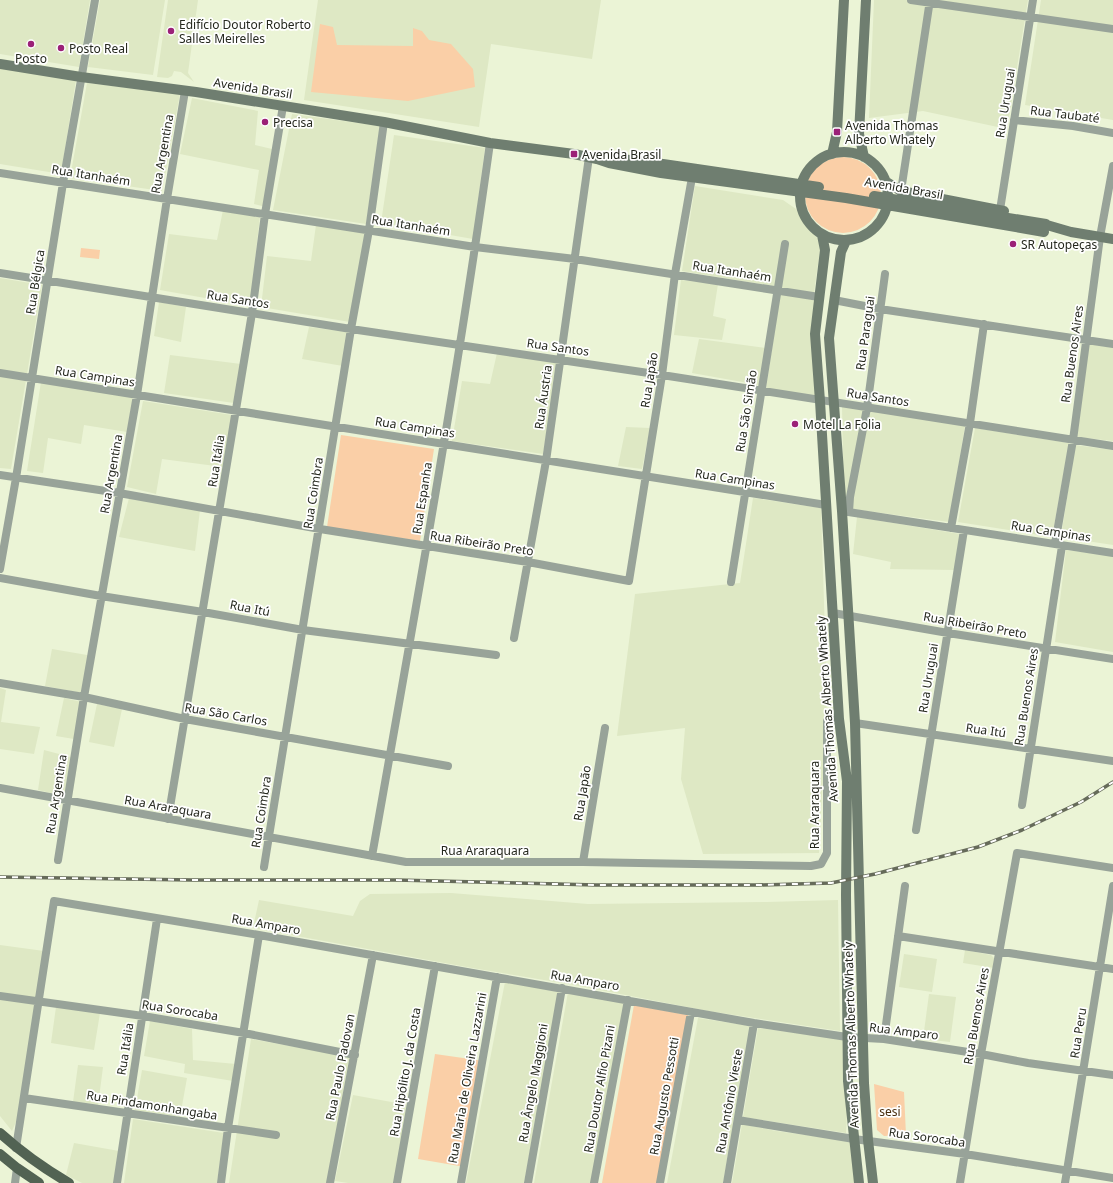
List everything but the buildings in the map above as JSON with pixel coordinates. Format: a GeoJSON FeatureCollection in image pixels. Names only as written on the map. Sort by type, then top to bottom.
{"type":"FeatureCollection","features":[{"type":"Feature","properties":{"kind":"main road"},"geometry":{"type":"LineString","coordinates":[[832,154],[837,132],[844,0]]}},
{"type":"Feature","properties":{"kind":"main road"},"geometry":{"type":"LineString","coordinates":[[864,157],[859,134],[866,0]]}},
{"type":"Feature","properties":{"kind":"main road","name":"Avenida Brasil"},"geometry":{"type":"LineString","coordinates":[[0,64],[384,122],[490,143],[546,149],[593,158],[609,157],[662,169],[1113,239]]}},
{"type":"Feature","properties":{"kind":"main road"},"geometry":{"type":"LineString","coordinates":[[843,152],[854,153],[864,157],[873,163],[880,171],[885,181],[888,202],[884,214],[878,224],[869,233],[858,238],[846,241],[822,235],[812,227],[805,216],[801,205],[800,194],[802,182],[807,172],[822,158],[832,154],[843,152]]}},
{"type":"Feature","properties":{"kind":"main road","name":"Avenida Brasil"},"geometry":{"type":"LineString","coordinates":[[662,169],[690,164],[790,178],[807,172]]}},
{"type":"Feature","properties":{"kind":"main road","name":"Avenida Brasil"},"geometry":{"type":"LineString","coordinates":[[662,169],[691,183],[784,195],[793,199],[805,216]]}},
{"type":"Feature","properties":{"kind":"main road","name":"Avenida Brasil"},"geometry":{"type":"LineString","coordinates":[[885,181],[901,191],[1000,210],[1045,228]]}},
{"type":"Feature","properties":{"kind":"main road","name":"Avenida Brasil"},"geometry":{"type":"LineString","coordinates":[[884,214],[892,213],[1017,232],[1045,228]]}},
{"type":"Feature","properties":{"kind":"main road","name":"Avenida Thomas Alberto Whately"},"geometry":{"type":"LineString","coordinates":[[822,235],[826,250],[815,334],[839,719],[852,781],[860,896],[863,1037],[868,1140],[873,1183]]}},
{"type":"Feature","properties":{"kind":"main road","name":"Avenida Thomas Alberto Whately"},"geometry":{"type":"LineString","coordinates":[[846,241],[842,252],[829,338],[834,403],[846,512],[849,615],[855,723],[846,895],[847,1037],[848,1081],[859,1183]]}},
{"type":"Feature","properties":{"kind":"main road"},"geometry":{"type":"LineString","coordinates":[[0,1133],[16,1148],[70,1183]]}},
{"type":"Feature","properties":{"kind":"main road"},"geometry":{"type":"LineString","coordinates":[[0,1154],[39,1183]]}},
{"type":"Feature","properties":{"kind":"street","name":"Rua Bélgica"},"geometry":{"type":"LineString","coordinates":[[0,569],[94,0]]}},
{"type":"Feature","properties":{"kind":"street"},"geometry":{"type":"LineString","coordinates":[[911,0],[930,1],[1030,18],[1113,29]]}},
{"type":"Feature","properties":{"kind":"street","name":"Rua Uruguai"},"geometry":{"type":"LineString","coordinates":[[1000,210],[1033,0]]}},
{"type":"Feature","properties":{"kind":"street"},"geometry":{"type":"LineString","coordinates":[[901,191],[930,1]]}},
{"type":"Feature","properties":{"kind":"street","name":"Rua Argentina"},"geometry":{"type":"LineString","coordinates":[[58,860],[84,696],[137,395],[185,91]]}},
{"type":"Feature","properties":{"kind":"street","name":"Rua Itália"},"geometry":{"type":"LineString","coordinates":[[168,819],[252,314],[265,214],[283,106]]}},
{"type":"Feature","properties":{"kind":"street","name":"Rua Taubaté"},"geometry":{"type":"LineString","coordinates":[[1014,120],[1073,126],[1113,133]]}},
{"type":"Feature","properties":{"kind":"street","name":"Rua Coimbra"},"geometry":{"type":"LineString","coordinates":[[264,867],[320,530],[351,330],[369,230],[384,122]]}},
{"type":"Feature","properties":{"kind":"street","name":"Rua Espanha"},"geometry":{"type":"LineString","coordinates":[[372,856],[410,643],[443,444],[475,247],[490,143]]}},
{"type":"Feature","properties":{"kind":"street","name":"Rua Áustria"},"geometry":{"type":"LineString","coordinates":[[514,638],[546,461],[575,258],[593,158]]}},
{"type":"Feature","properties":{"kind":"street","name":"Rua Buenos Aires"},"geometry":{"type":"LineString","coordinates":[[1022,805],[1046,649],[1100,237],[1113,166]]}},
{"type":"Feature","properties":{"kind":"street","name":"Rua Itanhaém"},"geometry":{"type":"LineString","coordinates":[[0,173],[475,247],[575,258],[819,297]]}},
{"type":"Feature","properties":{"kind":"street","name":"Rua Japão"},"geometry":{"type":"LineString","coordinates":[[629,581],[662,375],[675,274],[691,183]]}},
{"type":"Feature","properties":{"kind":"street","name":"Rua São Simão"},"geometry":{"type":"LineString","coordinates":[[731,582],[785,244]]}},
{"type":"Feature","properties":{"kind":"street","name":"Rua Santos"},"geometry":{"type":"LineString","coordinates":[[0,273],[351,330],[662,375],[1113,446]]}},
{"type":"Feature","properties":{"kind":"street","name":"Rua Paraguai"},"geometry":{"type":"LineString","coordinates":[[846,512],[867,408],[885,274]]}},
{"type":"Feature","properties":{"kind":"street"},"geometry":{"type":"LineString","coordinates":[[834,300],[880,309],[1113,344]]}},
{"type":"Feature","properties":{"kind":"street"},"geometry":{"type":"LineString","coordinates":[[951,528],[970,423],[984,324]]}},
{"type":"Feature","properties":{"kind":"street","name":"Rua Campinas"},"geometry":{"type":"LineString","coordinates":[[0,373],[826,505]]}},
{"type":"Feature","properties":{"kind":"street","name":"Rua Ribeirão Preto"},"geometry":{"type":"LineString","coordinates":[[0,475],[119,493],[320,530],[528,562],[629,581]]}},
{"type":"Feature","properties":{"kind":"street","name":"Rua Campinas"},"geometry":{"type":"LineString","coordinates":[[846,512],[1113,553]]}},
{"type":"Feature","properties":{"kind":"street","name":"Rua Uruguai"},"geometry":{"type":"LineString","coordinates":[[916,830],[964,530]]}},
{"type":"Feature","properties":{"kind":"street","name":"Rua Itú"},"geometry":{"type":"LineString","coordinates":[[0,578],[303,630],[496,655]]}},
{"type":"Feature","properties":{"kind":"street","name":"Rua Ribeirão Preto"},"geometry":{"type":"LineString","coordinates":[[833,613],[1113,659]]}},
{"type":"Feature","properties":{"kind":"street","name":"Rua São Carlos"},"geometry":{"type":"LineString","coordinates":[[0,683],[84,696],[185,719],[448,766]]}},
{"type":"Feature","properties":{"kind":"street","name":"Rua Araraquara"},"geometry":{"type":"LineString","coordinates":[[0,788],[406,862],[583,862],[811,866],[821,864],[826,853],[827,721],[839,719]]}},
{"type":"Feature","properties":{"kind":"street","name":"Rua Itú"},"geometry":{"type":"LineString","coordinates":[[855,723],[1113,761]]}},
{"type":"Feature","properties":{"kind":"street","name":"Rua Japão"},"geometry":{"type":"LineString","coordinates":[[583,862],[605,728]]}},
{"type":"Feature","properties":{"kind":"street","name":"Rua Buenos Aires"},"geometry":{"type":"LineString","coordinates":[[960,1183],[981,1054],[1017,853],[1113,868]]}},
{"type":"Feature","properties":{"kind":"street"},"geometry":{"type":"LineString","coordinates":[[884,1039],[905,886]]}},
{"type":"Feature","properties":{"kind":"street","name":"Rua Peru"},"geometry":{"type":"LineString","coordinates":[[1065,1183],[1113,886]]}},
{"type":"Feature","properties":{"kind":"street","name":"Rua Amparo"},"geometry":{"type":"LineString","coordinates":[[39,1002],[54,901],[259,935],[754,1023],[847,1037],[884,1039],[1028,1063],[1113,1075]]}},
{"type":"Feature","properties":{"kind":"street","name":"Rua Itália"},"geometry":{"type":"LineString","coordinates":[[117,1183],[157,919]]}},
{"type":"Feature","properties":{"kind":"street"},"geometry":{"type":"LineString","coordinates":[[221,1183],[228,1128],[259,935]]}},
{"type":"Feature","properties":{"kind":"street"},"geometry":{"type":"LineString","coordinates":[[898,936],[1113,969]]}},
{"type":"Feature","properties":{"kind":"street","name":"Rua Paulo Padovan"},"geometry":{"type":"LineString","coordinates":[[330,1183],[373,955]]}},
{"type":"Feature","properties":{"kind":"street","name":"Rua Hipólito J. da Costa"},"geometry":{"type":"LineString","coordinates":[[398,1183],[435,966]]}},
{"type":"Feature","properties":{"kind":"street","name":"Rua Maria de Oliveira Lazzarini"},"geometry":{"type":"LineString","coordinates":[[461,1183],[497,977]]}},
{"type":"Feature","properties":{"kind":"street","name":"Rua Ângelo Maggioni"},"geometry":{"type":"LineString","coordinates":[[528,1183],[562,988]]}},
{"type":"Feature","properties":{"kind":"street","name":"Rua Sorocaba"},"geometry":{"type":"LineString","coordinates":[[0,996],[143,1016],[355,1054]]}},
{"type":"Feature","properties":{"kind":"street","name":"Rua Doutor Alfio Pizani"},"geometry":{"type":"LineString","coordinates":[[594,1183],[628,1000]]}},
{"type":"Feature","properties":{"kind":"street"},"geometry":{"type":"LineString","coordinates":[[16,1148],[39,1002]]}},
{"type":"Feature","properties":{"kind":"street","name":"Rua Augusto Pessotti"},"geometry":{"type":"LineString","coordinates":[[660,1183],[691,1012]]}},
{"type":"Feature","properties":{"kind":"street","name":"Rua Antônio Vieste"},"geometry":{"type":"LineString","coordinates":[[727,1183],[754,1023]]}},
{"type":"Feature","properties":{"kind":"street","name":"Rua Pindamonhangaba"},"geometry":{"type":"LineString","coordinates":[[24,1098],[276,1136]]}},
{"type":"Feature","properties":{"kind":"street","name":"Rua Sorocaba"},"geometry":{"type":"LineString","coordinates":[[738,1120],[1113,1178]]}},
{"type":"Feature","properties":{"kind":"street"},"geometry":{"type":"LineString","coordinates":[[14,1183],[17,1168]]}},
{"type":"Feature","properties":{"kind":"shaded area"},"geometry":{"type":"Polygon","coordinates":[[[0,0],[90,0],[79,67],[0,54],[0,0]]]}},
{"type":"Feature","properties":{"kind":"shaded area"},"geometry":{"type":"Polygon","coordinates":[[[100,0],[165,0],[153,75],[88,67],[100,0]]]}},
{"type":"Feature","properties":{"kind":"shaded area"},"geometry":{"type":"Polygon","coordinates":[[[168,0],[198,0],[188,73],[194,82],[181,72],[174,71],[172,76],[168,78],[157,77],[168,0]]]}},
{"type":"Feature","properties":{"kind":"shaded area"},"geometry":{"type":"Polygon","coordinates":[[[318,0],[601,0],[592,59],[491,44],[479,127],[304,100],[318,0]]]}},
{"type":"Feature","properties":{"kind":"shaded area"},"geometry":{"type":"Polygon","coordinates":[[[874,0],[1028,0],[1007,129],[923,111],[869,118],[874,0]]]}},
{"type":"Feature","properties":{"kind":"shaded area"},"geometry":{"type":"Polygon","coordinates":[[[1041,0],[1113,0],[1113,120],[1025,105],[1041,0]]]}},
{"type":"Feature","properties":{"kind":"shaded area"},"geometry":{"type":"Polygon","coordinates":[[[0,68],[76,80],[61,174],[0,164],[0,68]]]}},
{"type":"Feature","properties":{"kind":"shaded area"},"geometry":{"type":"Polygon","coordinates":[[[87,83],[180,94],[162,191],[70,178],[87,83]]]}},
{"type":"Feature","properties":{"kind":"shaded area"},"geometry":{"type":"Polygon","coordinates":[[[192,98],[258,111],[255,145],[272,149],[266,207],[254,204],[259,170],[180,154],[192,98]]]}},
{"type":"Feature","properties":{"kind":"shaded area"},"geometry":{"type":"Polygon","coordinates":[[[292,114],[380,126],[366,224],[273,210],[292,114]]]}},
{"type":"Feature","properties":{"kind":"shaded area"},"geometry":{"type":"Polygon","coordinates":[[[394,135],[485,148],[473,239],[381,223],[394,135]]]}},
{"type":"Feature","properties":{"kind":"shaded area"},"geometry":{"type":"Polygon","coordinates":[[[695,186],[783,200],[796,209],[821,243],[814,293],[682,271],[695,186]]]}},
{"type":"Feature","properties":{"kind":"shaded area"},"geometry":{"type":"Polygon","coordinates":[[[223,210],[260,216],[250,306],[160,290],[169,234],[217,240],[223,210]]]}},
{"type":"Feature","properties":{"kind":"shaded area"},"geometry":{"type":"Polygon","coordinates":[[[316,225],[366,232],[350,322],[261,307],[267,256],[311,261],[316,225]]]}},
{"type":"Feature","properties":{"kind":"shaded area"},"geometry":{"type":"Polygon","coordinates":[[[0,278],[42,285],[11,469],[0,468],[0,278]]]}},
{"type":"Feature","properties":{"kind":"shaded area"},"geometry":{"type":"Polygon","coordinates":[[[681,280],[718,284],[713,316],[726,319],[722,340],[674,335],[681,280]]]}},
{"type":"Feature","properties":{"kind":"shaded area"},"geometry":{"type":"Polygon","coordinates":[[[780,294],[816,299],[817,397],[766,389],[780,294]]]}},
{"type":"Feature","properties":{"kind":"shaded area"},"geometry":{"type":"Polygon","coordinates":[[[159,302],[186,307],[181,342],[154,336],[159,302]]]}},
{"type":"Feature","properties":{"kind":"shaded area"},"geometry":{"type":"Polygon","coordinates":[[[309,327],[348,332],[343,366],[302,359],[309,327]]]}},
{"type":"Feature","properties":{"kind":"shaded area"},"geometry":{"type":"Polygon","coordinates":[[[699,339],[766,348],[759,385],[692,373],[699,339]]]}},
{"type":"Feature","properties":{"kind":"shaded area"},"geometry":{"type":"Polygon","coordinates":[[[1089,344],[1113,348],[1113,441],[1077,437],[1089,344]]]}},
{"type":"Feature","properties":{"kind":"shaded area"},"geometry":{"type":"Polygon","coordinates":[[[497,353],[558,362],[543,454],[452,441],[462,381],[490,384],[497,353]]]}},
{"type":"Feature","properties":{"kind":"shaded area"},"geometry":{"type":"Polygon","coordinates":[[[170,355],[241,364],[234,403],[164,393],[170,355]]]}},
{"type":"Feature","properties":{"kind":"shaded area"},"geometry":{"type":"Polygon","coordinates":[[[41,382],[133,396],[127,432],[84,425],[81,444],[48,438],[43,473],[27,471],[41,382]]]}},
{"type":"Feature","properties":{"kind":"shaded area"},"geometry":{"type":"Polygon","coordinates":[[[143,401],[232,415],[223,467],[162,459],[156,494],[127,487],[143,401]]]}},
{"type":"Feature","properties":{"kind":"shaded area"},"geometry":{"type":"Polygon","coordinates":[[[842,406],[965,426],[949,522],[844,508],[842,406]]]}},
{"type":"Feature","properties":{"kind":"shaded area"},"geometry":{"type":"Polygon","coordinates":[[[626,427],[650,428],[642,469],[618,466],[626,427]]]}},
{"type":"Feature","properties":{"kind":"shaded area"},"geometry":{"type":"Polygon","coordinates":[[[975,428],[1069,443],[1052,537],[958,522],[975,428]]]}},
{"type":"Feature","properties":{"kind":"shaded area"},"geometry":{"type":"Polygon","coordinates":[[[1075,445],[1113,450],[1113,545],[1061,537],[1075,445]]]}},
{"type":"Feature","properties":{"kind":"shaded area"},"geometry":{"type":"Polygon","coordinates":[[[129,498],[200,510],[195,551],[119,537],[129,498]]]}},
{"type":"Feature","properties":{"kind":"shaded area"},"geometry":{"type":"Polygon","coordinates":[[[753,498],[821,508],[827,698],[819,853],[703,854],[681,779],[685,728],[617,736],[635,594],[740,583],[753,498]]]}},
{"type":"Feature","properties":{"kind":"shaded area"},"geometry":{"type":"Polygon","coordinates":[[[857,517],[960,534],[954,570],[890,569],[891,562],[853,554],[857,517]]]}},
{"type":"Feature","properties":{"kind":"shaded area"},"geometry":{"type":"Polygon","coordinates":[[[1066,550],[1113,556],[1113,652],[1055,642],[1066,550]]]}},
{"type":"Feature","properties":{"kind":"shaded area"},"geometry":{"type":"Polygon","coordinates":[[[52,649],[93,656],[87,694],[45,686],[52,649]]]}},
{"type":"Feature","properties":{"kind":"shaded area"},"geometry":{"type":"Polygon","coordinates":[[[0,688],[6,690],[1,722],[40,727],[34,754],[0,749],[0,688]]]}},
{"type":"Feature","properties":{"kind":"shaded area"},"geometry":{"type":"Polygon","coordinates":[[[64,698],[86,703],[80,740],[56,736],[64,698]]]}},
{"type":"Feature","properties":{"kind":"shaded area"},"geometry":{"type":"Polygon","coordinates":[[[97,704],[122,709],[114,747],[89,742],[97,704]]]}},
{"type":"Feature","properties":{"kind":"shaded area"},"geometry":{"type":"Polygon","coordinates":[[[44,750],[78,759],[72,798],[38,790],[44,750]]]}},
{"type":"Feature","properties":{"kind":"shaded area"},"geometry":{"type":"Polygon","coordinates":[[[451,893],[588,904],[838,900],[840,1031],[708,1011],[574,985],[253,928],[259,900],[353,916],[360,901],[370,894],[451,893]]]}},
{"type":"Feature","properties":{"kind":"shaded area"},"geometry":{"type":"Polygon","coordinates":[[[0,945],[44,951],[18,1117],[12,1131],[0,1116],[0,945]]]}},
{"type":"Feature","properties":{"kind":"shaded area"},"geometry":{"type":"Polygon","coordinates":[[[965,950],[991,955],[995,959],[994,968],[963,963],[965,950]]]}},
{"type":"Feature","properties":{"kind":"shaded area"},"geometry":{"type":"Polygon","coordinates":[[[904,954],[937,959],[932,992],[899,987],[904,954]]]}},
{"type":"Feature","properties":{"kind":"shaded area"},"geometry":{"type":"Polygon","coordinates":[[[505,982],[559,992],[524,1183],[466,1183],[505,982]]]}},
{"type":"Feature","properties":{"kind":"shaded area"},"geometry":{"type":"Polygon","coordinates":[[[568,992],[625,1002],[592,1183],[534,1183],[568,992]]]}},
{"type":"Feature","properties":{"kind":"shaded area"},"geometry":{"type":"Polygon","coordinates":[[[929,994],[956,997],[950,1042],[923,1039],[929,994]]]}},
{"type":"Feature","properties":{"kind":"shaded area"},"geometry":{"type":"Polygon","coordinates":[[[56,1007],[100,1013],[94,1050],[51,1043],[56,1007]]]}},
{"type":"Feature","properties":{"kind":"shaded area"},"geometry":{"type":"Polygon","coordinates":[[[698,1018],[751,1026],[723,1183],[667,1183],[698,1018]]]}},
{"type":"Feature","properties":{"kind":"shaded area"},"geometry":{"type":"Polygon","coordinates":[[[150,1021],[192,1029],[193,1060],[236,1064],[233,1081],[184,1073],[185,1064],[144,1056],[150,1021]]]}},
{"type":"Feature","properties":{"kind":"shaded area"},"geometry":{"type":"Polygon","coordinates":[[[758,1028],[843,1039],[847,1112],[846,1133],[743,1117],[758,1028]]]}},
{"type":"Feature","properties":{"kind":"shaded area"},"geometry":{"type":"Polygon","coordinates":[[[251,1039],[350,1057],[327,1183],[229,1183],[251,1039]]]}},
{"type":"Feature","properties":{"kind":"shaded area"},"geometry":{"type":"Polygon","coordinates":[[[78,1065],[103,1067],[98,1106],[73,1102],[78,1065]]]}},
{"type":"Feature","properties":{"kind":"shaded area"},"geometry":{"type":"Polygon","coordinates":[[[142,1070],[187,1078],[180,1117],[135,1110],[142,1070]]]}},
{"type":"Feature","properties":{"kind":"shaded area"},"geometry":{"type":"Polygon","coordinates":[[[353,1095],[408,1105],[394,1183],[348,1183],[335,1181],[353,1095]]]}},
{"type":"Feature","properties":{"kind":"shaded area"},"geometry":{"type":"Polygon","coordinates":[[[133,1119],[224,1133],[217,1183],[124,1183],[133,1119]]]}},
{"type":"Feature","properties":{"kind":"shaded area"},"geometry":{"type":"Polygon","coordinates":[[[742,1124],[776,1131],[850,1141],[855,1183],[732,1183],[742,1124]]]}},
{"type":"Feature","properties":{"kind":"shaded area"},"geometry":{"type":"Polygon","coordinates":[[[74,1143],[119,1151],[114,1183],[82,1183],[66,1175],[74,1143]]]}},
{"type":"Feature","properties":{"kind":"green space"},"geometry":{"type":"Polygon","coordinates":[[[320,24],[333,27],[337,45],[413,46],[413,28],[422,31],[429,40],[451,44],[473,69],[475,87],[408,101],[311,92],[320,24]]]}},
{"type":"Feature","properties":{"kind":"green space"},"geometry":{"type":"Polygon","coordinates":[[[835,157],[851,157],[864,163],[875,174],[881,187],[879,210],[864,227],[851,233],[835,233],[822,227],[807,210],[805,203],[805,187],[811,174],[828,159],[835,157]]]}},
{"type":"Feature","properties":{"kind":"green space"},"geometry":{"type":"Polygon","coordinates":[[[81,248],[100,250],[99,259],[80,257],[81,248]]]}},
{"type":"Feature","properties":{"kind":"green space"},"geometry":{"type":"Polygon","coordinates":[[[341,435],[434,449],[420,541],[327,527],[341,435]]]}},
{"type":"Feature","properties":{"kind":"green space"},"geometry":{"type":"Polygon","coordinates":[[[634,1005],[688,1015],[657,1183],[602,1183],[634,1005]]]}},
{"type":"Feature","properties":{"kind":"green space"},"geometry":{"type":"Polygon","coordinates":[[[435,1054],[484,1061],[465,1167],[418,1159],[435,1054]]]}},
{"type":"Feature","properties":{"kind":"green space","name":"sesi"},"geometry":{"type":"Polygon","coordinates":[[[874,1084],[904,1092],[906,1135],[884,1136],[877,1130],[874,1084]]]}},
{"type":"Feature","properties":{"kind":"railway"},"geometry":{"type":"LineString","coordinates":[[0,877],[192,880],[396,880],[596,885],[758,885],[831,883],[875,874],[978,847],[1022,830],[1081,802],[1113,782]]}},
{"type":"Feature","properties":{"kind":"place","name":"Edifício Doutor Roberto Salles Meirelles"},"geometry":{"type":"Point","coordinates":[171,31]}},
{"type":"Feature","properties":{"kind":"place","name":"Posto"},"geometry":{"type":"Point","coordinates":[31,44]}},
{"type":"Feature","properties":{"kind":"place","name":"Posto Real"},"geometry":{"type":"Point","coordinates":[61,48]}},
{"type":"Feature","properties":{"kind":"place","name":"Precisa"},"geometry":{"type":"Point","coordinates":[265,122]}},
{"type":"Feature","properties":{"kind":"place","name":"Avenida Thomas Alberto Whately"},"geometry":{"type":"Point","coordinates":[837,132]}},
{"type":"Feature","properties":{"kind":"place","name":"Avenida Brasil"},"geometry":{"type":"Point","coordinates":[574,154]}},
{"type":"Feature","properties":{"kind":"place","name":"SR Autopeças"},"geometry":{"type":"Point","coordinates":[1013,244]}},
{"type":"Feature","properties":{"kind":"place","name":"Motel La Folia"},"geometry":{"type":"Point","coordinates":[795,424]}}]}
